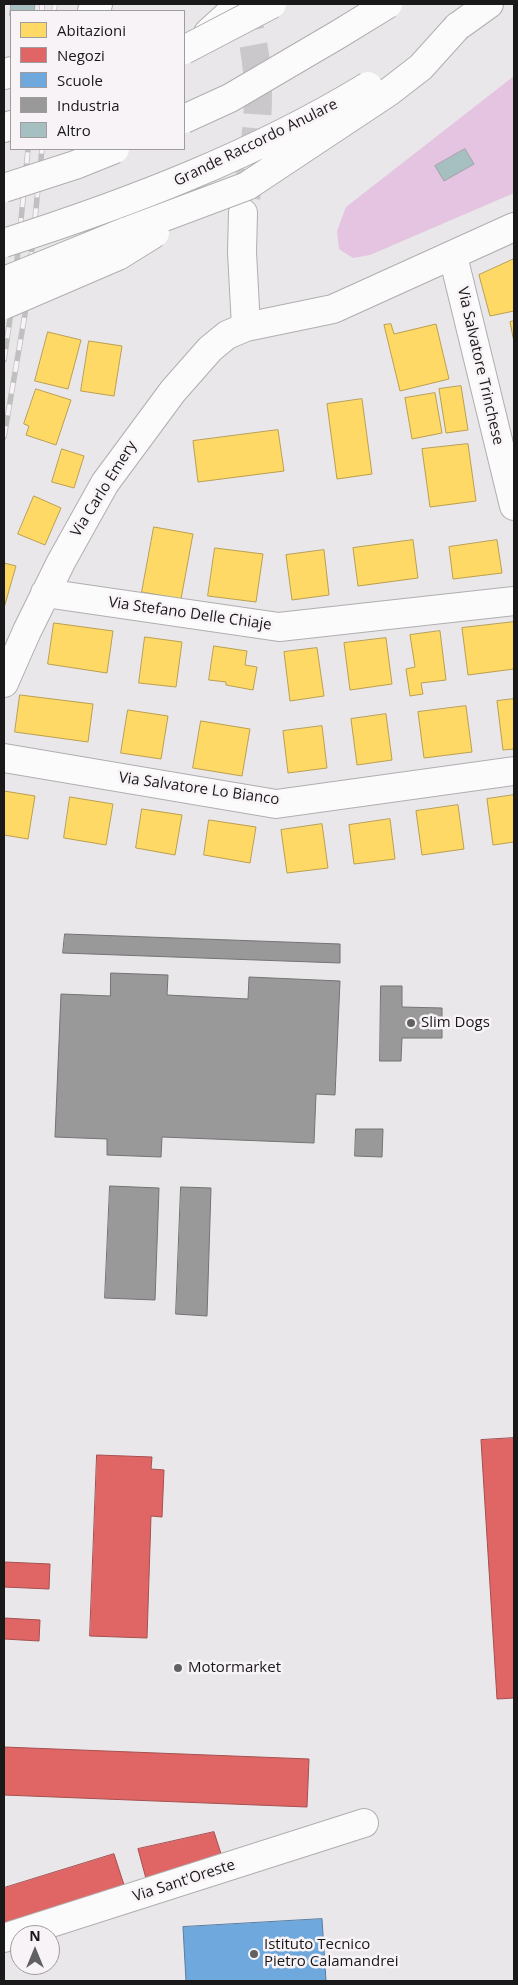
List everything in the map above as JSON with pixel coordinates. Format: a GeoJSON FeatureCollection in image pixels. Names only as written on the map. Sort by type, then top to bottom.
{"type":"FeatureCollection","features":[{"type":"Feature","properties":{"kind":"main road"},"geometry":{"type":"LineString","coordinates":[[188,47],[218,26],[240,4]]}},
{"type":"Feature","properties":{"kind":"main road"},"geometry":{"type":"LineString","coordinates":[[188,47],[272,4]]}},
{"type":"Feature","properties":{"kind":"main road"},"geometry":{"type":"LineString","coordinates":[[185,119],[230,98],[388,4]]}},
{"type":"Feature","properties":{"kind":"main road","name":"Grande Raccordo Anulare"},"geometry":{"type":"LineString","coordinates":[[4,244],[165,186],[260,144],[360,92],[420,54],[489,4]]}},
{"type":"Feature","properties":{"kind":"main road"},"geometry":{"type":"LineString","coordinates":[[4,281],[127,231],[247,186],[364,110],[421,67],[457,27]]}},
{"type":"Feature","properties":{"kind":"main road"},"geometry":{"type":"LineString","coordinates":[[4,188],[75,165],[112,150]]}},
{"type":"Feature","properties":{"kind":"main road"},"geometry":{"type":"LineString","coordinates":[[4,305],[118,256],[205,201]]}},
{"type":"Feature","properties":{"kind":"main road"},"geometry":{"type":"LineString","coordinates":[[243,213],[242,252],[246,327]]}},
{"type":"Feature","properties":{"kind":"main road","name":"Via Carlo Emery"},"geometry":{"type":"LineString","coordinates":[[4,683],[45,593],[105,483],[137,437],[192,368],[210,349],[227,335],[246,327],[333,309],[514,227]]}},
{"type":"Feature","properties":{"kind":"main road","name":"Via Salvatore Trinchese"},"geometry":{"type":"LineString","coordinates":[[453,256],[504,425],[514,506]]}},
{"type":"Feature","properties":{"kind":"main road","name":"Via Stefano Delle Chiaje"},"geometry":{"type":"LineString","coordinates":[[45,593],[279,627],[514,602]]}},
{"type":"Feature","properties":{"kind":"main road","name":"Via Salvatore Lo Bianco"},"geometry":{"type":"LineString","coordinates":[[4,758],[276,804],[514,771]]}},
{"type":"Feature","properties":{"kind":"main road","name":"Via Sant'Oreste"},"geometry":{"type":"LineString","coordinates":[[4,1938],[364,1824]]}},
{"type":"Feature","properties":{"kind":"shaded area"},"geometry":{"type":"Polygon","coordinates":[[[514,76],[514,193],[370,255],[353,258],[339,249],[337,231],[346,207],[514,76]]]}},
{"type":"Feature","properties":{"kind":"building: Abitazioni"},"geometry":{"type":"Polygon","coordinates":[[[514,259],[514,311],[490,316],[479,275],[514,259]]]}},
{"type":"Feature","properties":{"kind":"building: Abitazioni"},"geometry":{"type":"Polygon","coordinates":[[[514,321],[514,342],[510,322],[514,321]]]}},
{"type":"Feature","properties":{"kind":"building: Abitazioni"},"geometry":{"type":"Polygon","coordinates":[[[391,324],[394,334],[436,324],[449,379],[400,391],[384,325],[391,324]]]}},
{"type":"Feature","properties":{"kind":"building: Abitazioni"},"geometry":{"type":"Polygon","coordinates":[[[48,332],[81,340],[68,389],[35,381],[48,332]]]}},
{"type":"Feature","properties":{"kind":"building: Abitazioni"},"geometry":{"type":"Polygon","coordinates":[[[89,341],[122,346],[114,396],[81,391],[89,341]]]}},
{"type":"Feature","properties":{"kind":"building: Abitazioni"},"geometry":{"type":"Polygon","coordinates":[[[461,386],[468,430],[446,433],[439,389],[461,386]]]}},
{"type":"Feature","properties":{"kind":"building: Abitazioni"},"geometry":{"type":"Polygon","coordinates":[[[36,389],[71,400],[56,445],[26,435],[29,426],[24,424],[36,389]]]}},
{"type":"Feature","properties":{"kind":"building: Abitazioni"},"geometry":{"type":"Polygon","coordinates":[[[435,393],[442,433],[412,439],[405,398],[435,393]]]}},
{"type":"Feature","properties":{"kind":"building: Abitazioni"},"geometry":{"type":"Polygon","coordinates":[[[362,399],[372,474],[337,479],[327,404],[362,399]]]}},
{"type":"Feature","properties":{"kind":"building: Abitazioni"},"geometry":{"type":"Polygon","coordinates":[[[278,430],[284,471],[198,482],[193,441],[278,430]]]}},
{"type":"Feature","properties":{"kind":"building: Abitazioni"},"geometry":{"type":"Polygon","coordinates":[[[468,444],[476,501],[430,507],[422,449],[468,444]]]}},
{"type":"Feature","properties":{"kind":"building: Abitazioni"},"geometry":{"type":"Polygon","coordinates":[[[62,449],[84,456],[74,488],[52,482],[62,449]]]}},
{"type":"Feature","properties":{"kind":"building: Abitazioni"},"geometry":{"type":"Polygon","coordinates":[[[34,496],[61,508],[45,545],[18,534],[34,496]]]}},
{"type":"Feature","properties":{"kind":"building: Abitazioni"},"geometry":{"type":"Polygon","coordinates":[[[154,527],[193,534],[181,599],[142,592],[154,527]]]}},
{"type":"Feature","properties":{"kind":"building: Abitazioni"},"geometry":{"type":"Polygon","coordinates":[[[413,540],[418,578],[358,586],[353,548],[413,540]]]}},
{"type":"Feature","properties":{"kind":"building: Abitazioni"},"geometry":{"type":"Polygon","coordinates":[[[497,540],[502,573],[453,579],[449,547],[497,540]]]}},
{"type":"Feature","properties":{"kind":"building: Abitazioni"},"geometry":{"type":"Polygon","coordinates":[[[215,548],[263,554],[256,602],[208,596],[215,548]]]}},
{"type":"Feature","properties":{"kind":"building: Abitazioni"},"geometry":{"type":"Polygon","coordinates":[[[324,550],[329,595],[292,600],[286,555],[324,550]]]}},
{"type":"Feature","properties":{"kind":"building: Abitazioni"},"geometry":{"type":"Polygon","coordinates":[[[4,563],[16,566],[4,608],[4,563]]]}},
{"type":"Feature","properties":{"kind":"building: Abitazioni"},"geometry":{"type":"Polygon","coordinates":[[[514,622],[514,669],[468,675],[462,628],[514,622]]]}},
{"type":"Feature","properties":{"kind":"building: Abitazioni"},"geometry":{"type":"Polygon","coordinates":[[[54,623],[113,631],[107,673],[48,664],[54,623]]]}},
{"type":"Feature","properties":{"kind":"building: Abitazioni"},"geometry":{"type":"Polygon","coordinates":[[[440,631],[446,680],[421,683],[423,694],[410,696],[406,669],[415,667],[410,635],[440,631]]]}},
{"type":"Feature","properties":{"kind":"building: Abitazioni"},"geometry":{"type":"Polygon","coordinates":[[[145,637],[182,642],[176,687],[139,683],[145,637]]]}},
{"type":"Feature","properties":{"kind":"building: Abitazioni"},"geometry":{"type":"Polygon","coordinates":[[[386,638],[392,684],[350,690],[344,643],[386,638]]]}},
{"type":"Feature","properties":{"kind":"building: Abitazioni"},"geometry":{"type":"Polygon","coordinates":[[[214,646],[247,651],[245,665],[257,667],[253,690],[226,685],[226,682],[209,680],[214,646]]]}},
{"type":"Feature","properties":{"kind":"building: Abitazioni"},"geometry":{"type":"Polygon","coordinates":[[[317,648],[324,696],[290,701],[284,652],[317,648]]]}},
{"type":"Feature","properties":{"kind":"building: Abitazioni"},"geometry":{"type":"Polygon","coordinates":[[[20,695],[93,704],[88,742],[15,732],[20,695]]]}},
{"type":"Feature","properties":{"kind":"building: Abitazioni"},"geometry":{"type":"Polygon","coordinates":[[[514,699],[514,749],[503,750],[497,701],[514,699]]]}},
{"type":"Feature","properties":{"kind":"building: Abitazioni"},"geometry":{"type":"Polygon","coordinates":[[[466,706],[472,752],[424,758],[418,712],[466,706]]]}},
{"type":"Feature","properties":{"kind":"building: Abitazioni"},"geometry":{"type":"Polygon","coordinates":[[[128,710],[168,716],[161,759],[121,753],[128,710]]]}},
{"type":"Feature","properties":{"kind":"building: Abitazioni"},"geometry":{"type":"Polygon","coordinates":[[[386,714],[392,760],[357,765],[351,719],[386,714]]]}},
{"type":"Feature","properties":{"kind":"building: Abitazioni"},"geometry":{"type":"Polygon","coordinates":[[[201,721],[250,729],[242,776],[193,768],[201,721]]]}},
{"type":"Feature","properties":{"kind":"building: Abitazioni"},"geometry":{"type":"Polygon","coordinates":[[[322,726],[327,768],[288,773],[283,731],[322,726]]]}},
{"type":"Feature","properties":{"kind":"building: Abitazioni"},"geometry":{"type":"Polygon","coordinates":[[[4,791],[35,796],[28,839],[4,835],[4,791]]]}},
{"type":"Feature","properties":{"kind":"building: Abitazioni"},"geometry":{"type":"Polygon","coordinates":[[[514,795],[514,842],[493,845],[487,799],[514,795]]]}},
{"type":"Feature","properties":{"kind":"building: Abitazioni"},"geometry":{"type":"Polygon","coordinates":[[[70,797],[113,804],[106,845],[64,838],[70,797]]]}},
{"type":"Feature","properties":{"kind":"building: Abitazioni"},"geometry":{"type":"Polygon","coordinates":[[[458,805],[464,849],[422,855],[416,811],[458,805]]]}},
{"type":"Feature","properties":{"kind":"building: Abitazioni"},"geometry":{"type":"Polygon","coordinates":[[[142,809],[182,815],[175,855],[136,848],[142,809]]]}},
{"type":"Feature","properties":{"kind":"building: Abitazioni"},"geometry":{"type":"Polygon","coordinates":[[[390,819],[395,859],[354,864],[349,825],[390,819]]]}},
{"type":"Feature","properties":{"kind":"building: Abitazioni"},"geometry":{"type":"Polygon","coordinates":[[[209,820],[256,827],[250,863],[204,855],[209,820]]]}},
{"type":"Feature","properties":{"kind":"building: Abitazioni"},"geometry":{"type":"Polygon","coordinates":[[[322,824],[328,868],[287,873],[281,830],[322,824]]]}},
{"type":"Feature","properties":{"kind":"building: Negozi"},"geometry":{"type":"Polygon","coordinates":[[[514,1438],[514,1698],[497,1699],[481,1440],[514,1438]]]}},
{"type":"Feature","properties":{"kind":"building: Negozi"},"geometry":{"type":"Polygon","coordinates":[[[97,1455],[152,1457],[151,1469],[164,1470],[162,1517],[151,1516],[147,1638],[90,1636],[97,1455]]]}},
{"type":"Feature","properties":{"kind":"building: Negozi"},"geometry":{"type":"Polygon","coordinates":[[[4,1562],[50,1564],[49,1589],[4,1587],[4,1562]]]}},
{"type":"Feature","properties":{"kind":"building: Negozi"},"geometry":{"type":"Polygon","coordinates":[[[4,1618],[40,1620],[39,1641],[4,1639],[4,1618]]]}},
{"type":"Feature","properties":{"kind":"building: Negozi"},"geometry":{"type":"Polygon","coordinates":[[[4,1747],[309,1759],[307,1807],[4,1795],[4,1747]]]}},
{"type":"Feature","properties":{"kind":"building: Negozi"},"geometry":{"type":"Polygon","coordinates":[[[214,1832],[224,1863],[148,1886],[138,1849],[214,1832]]]}},
{"type":"Feature","properties":{"kind":"building: Negozi"},"geometry":{"type":"Polygon","coordinates":[[[114,1854],[126,1891],[17,1925],[10,1925],[10,1927],[4,1929],[4,1888],[114,1854]]]}},
{"type":"Feature","properties":{"kind":"building: Scuole","name":"Istituto Tecnico Pietro Calamandrei"},"geometry":{"type":"Polygon","coordinates":[[[322,1919],[326,1981],[186,1981],[183,1927],[322,1919]]]}},
{"type":"Feature","properties":{"kind":"building: Industria"},"geometry":{"type":"Polygon","coordinates":[[[65,934],[340,944],[340,963],[63,953],[65,934]]]}},
{"type":"Feature","properties":{"kind":"building: Industria"},"geometry":{"type":"Polygon","coordinates":[[[111,973],[168,975],[167,995],[248,999],[249,977],[340,981],[335,1095],[316,1094],[314,1143],[162,1137],[161,1157],[107,1155],[107,1139],[55,1137],[61,994],[110,996],[111,973]]]}},
{"type":"Feature","properties":{"kind":"building: Industria","name":"Slim Dogs"},"geometry":{"type":"Polygon","coordinates":[[[381,986],[402,986],[402,1007],[442,1008],[442,1038],[402,1038],[401,1061],[380,1061],[381,986]]]}},
{"type":"Feature","properties":{"kind":"building: Industria"},"geometry":{"type":"Polygon","coordinates":[[[356,1129],[383,1129],[382,1157],[355,1156],[356,1129]]]}},
{"type":"Feature","properties":{"kind":"building: Industria"},"geometry":{"type":"Polygon","coordinates":[[[110,1186],[159,1188],[155,1300],[105,1298],[110,1186]]]}},
{"type":"Feature","properties":{"kind":"building: Industria"},"geometry":{"type":"Polygon","coordinates":[[[181,1187],[211,1188],[207,1316],[176,1314],[181,1187]]]}},
{"type":"Feature","properties":{"kind":"building: Altro"},"geometry":{"type":"Polygon","coordinates":[[[11,4],[35,4],[34,10],[10,10],[11,4]]]}},
{"type":"Feature","properties":{"kind":"building: Altro"},"geometry":{"type":"Polygon","coordinates":[[[465,149],[474,164],[444,181],[435,166],[465,149]]]}},
{"type":"Feature","properties":{"kind":"tunnel"},"geometry":{"type":"LineString","coordinates":[[243,4],[251,31],[258,81],[254,151],[245,204]]}},
{"type":"Feature","properties":{"kind":"railway"},"geometry":{"type":"LineString","coordinates":[[42,4],[42,10]]}},
{"type":"Feature","properties":{"kind":"railway"},"geometry":{"type":"LineString","coordinates":[[54,10],[55,4]]}},
{"type":"Feature","properties":{"kind":"railway"},"geometry":{"type":"LineString","coordinates":[[4,360],[14,291],[28,150]]}},
{"type":"Feature","properties":{"kind":"railway"},"geometry":{"type":"LineString","coordinates":[[4,437],[26,308],[42,150]]}},
{"type":"Feature","properties":{"kind":"place","name":"Slim Dogs"},"geometry":{"type":"Point","coordinates":[411,1023]}},
{"type":"Feature","properties":{"kind":"place","name":"Motormarket"},"geometry":{"type":"Point","coordinates":[178,1668]}},
{"type":"Feature","properties":{"kind":"place","name":"Istituto Tecnico Pietro Calamandrei"},"geometry":{"type":"Point","coordinates":[254,1954]}}]}
